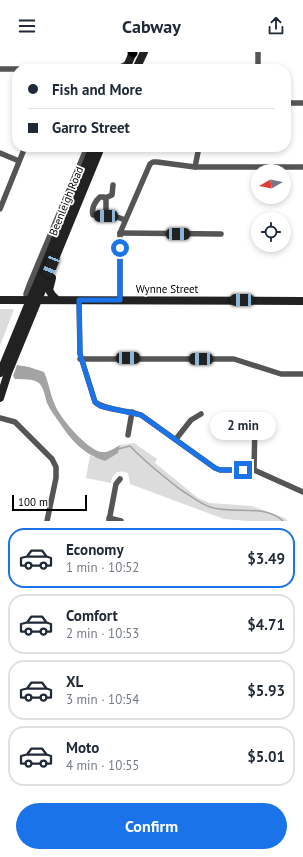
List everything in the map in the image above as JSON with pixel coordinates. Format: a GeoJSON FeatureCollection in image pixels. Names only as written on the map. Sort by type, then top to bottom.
{"type":"FeatureCollection","features":[{"type":"Feature","properties":{"kind":"main road"},"geometry":{"type":"LineString","coordinates":[[128,64],[133,52]]}},
{"type":"Feature","properties":{"kind":"main road"},"geometry":{"type":"LineString","coordinates":[[138,64],[144,52]]}},
{"type":"Feature","properties":{"kind":"main road","name":"Beenleigh Road"},"geometry":{"type":"LineString","coordinates":[[0,373],[31,301],[91,152]]}},
{"type":"Feature","properties":{"kind":"main road","name":"Beenleigh Road"},"geometry":{"type":"LineString","coordinates":[[0,398],[31,301],[56,254],[99,152]]}},
{"type":"Feature","properties":{"kind":"main road"},"geometry":{"type":"LineString","coordinates":[[56,254],[58,264],[49,286],[49,290],[56,299]]}},
{"type":"Feature","properties":{"kind":"main road","name":"Wynne Street"},"geometry":{"type":"LineString","coordinates":[[0,300],[303,301]]}},
{"type":"Feature","properties":{"kind":"street"},"geometry":{"type":"LineString","coordinates":[[258,52],[258,64]]}},
{"type":"Feature","properties":{"kind":"street"},"geometry":{"type":"LineString","coordinates":[[0,69],[12,69]]}},
{"type":"Feature","properties":{"kind":"street"},"geometry":{"type":"LineString","coordinates":[[291,103],[303,103]]}},
{"type":"Feature","properties":{"kind":"street"},"geometry":{"type":"LineString","coordinates":[[0,209],[24,152]]}},
{"type":"Feature","properties":{"kind":"street","name":"Beenleigh Road"},"geometry":{"type":"LineString","coordinates":[[31,301],[26,294],[85,152]]}},
{"type":"Feature","properties":{"kind":"street"},"geometry":{"type":"LineString","coordinates":[[195,167],[198,152]]}},
{"type":"Feature","properties":{"kind":"street"},"geometry":{"type":"LineString","coordinates":[[0,153],[20,161]]}},
{"type":"Feature","properties":{"kind":"street"},"geometry":{"type":"LineString","coordinates":[[120,300],[120,233],[148,167],[153,162],[195,167],[303,167]]}},
{"type":"Feature","properties":{"kind":"street"},"geometry":{"type":"LineString","coordinates":[[113,185],[112,195],[105,198],[98,198],[92,213],[94,215],[119,216],[125,220]]}},
{"type":"Feature","properties":{"kind":"street"},"geometry":{"type":"LineString","coordinates":[[105,198],[106,216]]}},
{"type":"Feature","properties":{"kind":"street"},"geometry":{"type":"LineString","coordinates":[[120,233],[221,234]]}},
{"type":"Feature","properties":{"kind":"street"},"geometry":{"type":"LineString","coordinates":[[79,300],[80,359],[95,402],[100,406],[141,415],[215,468],[220,470],[254,470],[303,492]]}},
{"type":"Feature","properties":{"kind":"street"},"geometry":{"type":"LineString","coordinates":[[80,359],[234,359],[281,374],[303,374]]}},
{"type":"Feature","properties":{"kind":"street"},"geometry":{"type":"LineString","coordinates":[[128,435],[132,412]]}},
{"type":"Feature","properties":{"kind":"street"},"geometry":{"type":"LineString","coordinates":[[176,439],[191,420],[201,414]]}},
{"type":"Feature","properties":{"kind":"street"},"geometry":{"type":"LineString","coordinates":[[0,418],[15,422],[52,458],[56,467],[56,478],[47,521]]}},
{"type":"Feature","properties":{"kind":"street"},"geometry":{"type":"LineString","coordinates":[[254,470],[255,423]]}},
{"type":"Feature","properties":{"kind":"street"},"geometry":{"type":"LineString","coordinates":[[120,479],[116,484],[109,520],[121,521]]}},
{"type":"Feature","properties":{"kind":"shaded area"},"geometry":{"type":"Polygon","coordinates":[[[0,309],[14,309],[0,346],[0,309]]]}},
{"type":"Feature","properties":{"kind":"shaded area"},"geometry":{"type":"Polygon","coordinates":[[[17,365],[44,372],[53,401],[58,411],[62,418],[82,440],[89,446],[102,452],[109,451],[120,445],[118,453],[105,461],[97,458],[78,446],[51,411],[41,385],[37,381],[15,379],[13,376],[17,365]]]}},
{"type":"Feature","properties":{"kind":"shaded area"},"geometry":{"type":"Polygon","coordinates":[[[134,443],[157,459],[155,463],[198,498],[210,503],[252,506],[285,518],[288,521],[248,521],[224,519],[130,484],[128,473],[121,471],[114,474],[111,483],[86,478],[90,455],[94,457],[118,453],[120,445],[134,443]]]}},
{"type":"Feature","properties":{"kind":"waterway"},"geometry":{"type":"LineString","coordinates":[[118,449],[130,446],[148,464],[174,485],[210,507],[228,510],[266,512],[283,521]]}},
{"type":"Feature","properties":{"kind":"route"},"geometry":{"type":"LineString","coordinates":[[120,248],[120,300],[79,300],[80,354],[95,402],[100,406],[141,415],[215,468],[220,470],[243,470]]}}]}
